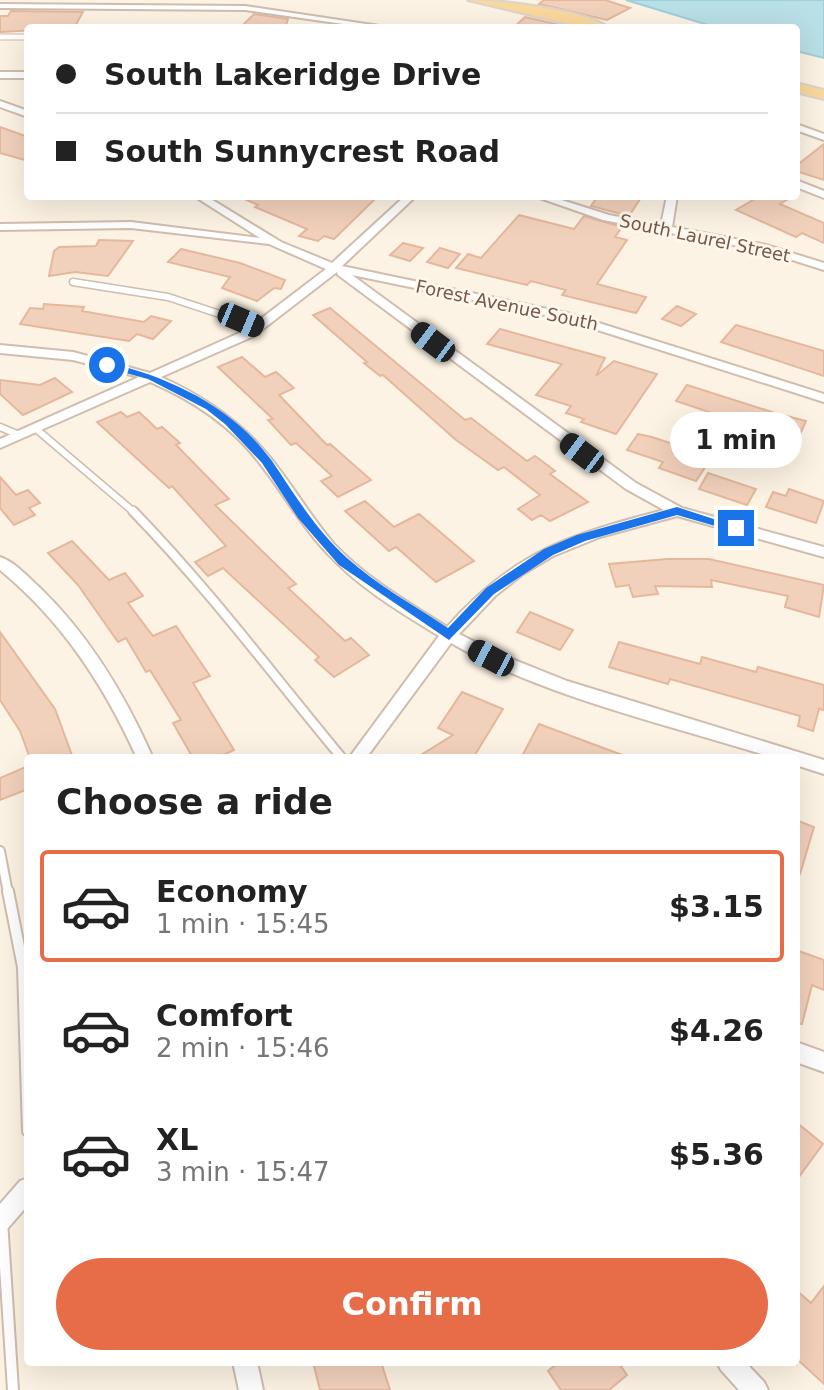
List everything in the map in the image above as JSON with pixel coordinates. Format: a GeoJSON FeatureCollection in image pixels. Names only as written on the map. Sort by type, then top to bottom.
{"type":"FeatureCollection","features":[{"type":"Feature","properties":{"kind":"main road"},"geometry":{"type":"LineString","coordinates":[[475,0],[534,10],[587,24]]}},
{"type":"Feature","properties":{"kind":"main road"},"geometry":{"type":"LineString","coordinates":[[800,88],[824,95]]}},
{"type":"Feature","properties":{"kind":"street"},"geometry":{"type":"LineString","coordinates":[[0,6],[246,4],[365,24]]}},
{"type":"Feature","properties":{"kind":"street"},"geometry":{"type":"LineString","coordinates":[[0,75],[24,75]]}},
{"type":"Feature","properties":{"kind":"street"},"geometry":{"type":"LineString","coordinates":[[0,104],[24,113]]}},
{"type":"Feature","properties":{"kind":"street"},"geometry":{"type":"LineString","coordinates":[[800,128],[824,137]]}},
{"type":"Feature","properties":{"kind":"street"},"geometry":{"type":"LineString","coordinates":[[800,185],[824,195]]}},
{"type":"Feature","properties":{"kind":"street","name":"Forest Avenue South"},"geometry":{"type":"LineString","coordinates":[[206,200],[277,244],[334,268],[563,315],[824,398]]}},
{"type":"Feature","properties":{"kind":"street"},"geometry":{"type":"LineString","coordinates":[[0,444],[259,327],[334,268],[407,200]]}},
{"type":"Feature","properties":{"kind":"street","name":"South Laurel Street"},"geometry":{"type":"LineString","coordinates":[[551,200],[607,218],[776,251],[824,267]]}},
{"type":"Feature","properties":{"kind":"street"},"geometry":{"type":"LineString","coordinates":[[666,228],[671,200]]}},
{"type":"Feature","properties":{"kind":"street"},"geometry":{"type":"LineString","coordinates":[[0,227],[131,225],[277,244]]}},
{"type":"Feature","properties":{"kind":"street"},"geometry":{"type":"LineString","coordinates":[[334,268],[582,453],[677,511],[824,552]]}},
{"type":"Feature","properties":{"kind":"street"},"geometry":{"type":"LineString","coordinates":[[0,349],[69,357],[151,377],[210,407],[229,421],[266,461],[302,516],[343,562],[449,635],[546,681],[782,754]]}},
{"type":"Feature","properties":{"kind":"street"},"geometry":{"type":"LineString","coordinates":[[360,754],[449,635],[490,591],[549,552],[581,538],[677,511]]}},
{"type":"Feature","properties":{"kind":"street"},"geometry":{"type":"LineString","coordinates":[[0,562],[25,581],[88,650],[128,717],[143,754]]}},
{"type":"Feature","properties":{"kind":"street"},"geometry":{"type":"LineString","coordinates":[[800,760],[824,767]]}},
{"type":"Feature","properties":{"kind":"street"},"geometry":{"type":"LineString","coordinates":[[800,1053],[824,1062]]}},
{"type":"Feature","properties":{"kind":"street"},"geometry":{"type":"LineString","coordinates":[[1,1220],[24,1194]]}},
{"type":"Feature","properties":{"kind":"street"},"geometry":{"type":"LineString","coordinates":[[246,1366],[251,1390]]}},
{"type":"Feature","properties":{"kind":"street"},"geometry":{"type":"LineString","coordinates":[[733,1366],[756,1390]]}},
{"type":"Feature","properties":{"kind":"lane"},"geometry":{"type":"LineString","coordinates":[[0,37],[24,37]]}},
{"type":"Feature","properties":{"kind":"lane"},"geometry":{"type":"LineString","coordinates":[[73,282],[154,293],[223,312],[259,327]]}},
{"type":"Feature","properties":{"kind":"lane"},"geometry":{"type":"LineString","coordinates":[[0,427],[19,435]]}},
{"type":"Feature","properties":{"kind":"lane"},"geometry":{"type":"LineString","coordinates":[[35,428],[118,495],[195,575],[216,606],[339,754]]}},
{"type":"Feature","properties":{"kind":"lane"},"geometry":{"type":"LineString","coordinates":[[0,851],[23,967],[24,1000]]}},
{"type":"Feature","properties":{"kind":"lane"},"geometry":{"type":"LineString","coordinates":[[1,1220],[13,1390]]}},
{"type":"Feature","properties":{"kind":"water"},"geometry":{"type":"Polygon","coordinates":[[[626,0],[824,0],[824,58],[800,52],[800,24],[705,24],[626,0]]]}},
{"type":"Feature","properties":{"kind":"building"},"geometry":{"type":"Polygon","coordinates":[[[544,0],[605,0],[630,8],[607,20],[539,4],[544,0]]]}},
{"type":"Feature","properties":{"kind":"building"},"geometry":{"type":"Polygon","coordinates":[[[11,11],[83,12],[76,24],[24,24],[24,31],[0,32],[0,16],[8,16],[11,11]]]}},
{"type":"Feature","properties":{"kind":"building"},"geometry":{"type":"Polygon","coordinates":[[[254,14],[288,19],[286,24],[244,24],[254,14]]]}},
{"type":"Feature","properties":{"kind":"building"},"geometry":{"type":"Polygon","coordinates":[[[525,17],[556,24],[517,24],[525,17]]]}},
{"type":"Feature","properties":{"kind":"building"},"geometry":{"type":"Polygon","coordinates":[[[0,127],[24,136],[24,160],[0,153],[0,127]]]}},
{"type":"Feature","properties":{"kind":"building"},"geometry":{"type":"Polygon","coordinates":[[[824,144],[824,180],[800,172],[800,163],[824,144]]]}},
{"type":"Feature","properties":{"kind":"building"},"geometry":{"type":"Polygon","coordinates":[[[247,200],[374,200],[334,239],[324,236],[318,241],[299,236],[307,229],[255,207],[258,205],[247,200]]]}},
{"type":"Feature","properties":{"kind":"building"},"geometry":{"type":"Polygon","coordinates":[[[595,200],[639,200],[629,216],[591,206],[595,200]]]}},
{"type":"Feature","properties":{"kind":"building"},"geometry":{"type":"Polygon","coordinates":[[[753,200],[786,200],[780,204],[824,223],[824,243],[802,233],[796,237],[736,210],[753,200]]]}},
{"type":"Feature","properties":{"kind":"building"},"geometry":{"type":"Polygon","coordinates":[[[519,215],[574,229],[584,216],[622,227],[615,237],[627,240],[597,284],[646,297],[636,313],[562,295],[566,290],[531,281],[527,285],[456,268],[468,254],[481,258],[519,215]]]}},
{"type":"Feature","properties":{"kind":"building"},"geometry":{"type":"Polygon","coordinates":[[[99,240],[133,241],[108,276],[75,272],[49,276],[54,251],[59,247],[96,246],[99,240]]]}},
{"type":"Feature","properties":{"kind":"building"},"geometry":{"type":"Polygon","coordinates":[[[403,243],[423,248],[410,261],[390,255],[403,243]]]}},
{"type":"Feature","properties":{"kind":"building"},"geometry":{"type":"Polygon","coordinates":[[[440,248],[460,254],[448,268],[427,262],[440,248]]]}},
{"type":"Feature","properties":{"kind":"building"},"geometry":{"type":"Polygon","coordinates":[[[181,249],[240,263],[285,280],[281,289],[274,288],[257,301],[222,288],[230,277],[168,262],[181,249]]]}},
{"type":"Feature","properties":{"kind":"building"},"geometry":{"type":"Polygon","coordinates":[[[44,304],[84,307],[82,311],[144,322],[151,316],[171,321],[153,339],[137,334],[129,341],[20,324],[30,308],[43,309],[44,304]]]}},
{"type":"Feature","properties":{"kind":"building"},"geometry":{"type":"Polygon","coordinates":[[[677,306],[696,314],[681,326],[662,319],[677,306]]]}},
{"type":"Feature","properties":{"kind":"building"},"geometry":{"type":"Polygon","coordinates":[[[330,308],[465,420],[471,418],[527,461],[535,456],[555,471],[550,474],[588,502],[550,521],[541,515],[532,520],[518,509],[540,495],[504,467],[498,470],[456,440],[383,375],[380,376],[364,363],[367,362],[313,315],[330,308]]]}},
{"type":"Feature","properties":{"kind":"building"},"geometry":{"type":"Polygon","coordinates":[[[736,325],[824,351],[824,376],[721,342],[736,325]]]}},
{"type":"Feature","properties":{"kind":"building"},"geometry":{"type":"Polygon","coordinates":[[[500,329],[605,358],[596,376],[614,361],[657,374],[616,434],[581,422],[584,419],[566,413],[571,406],[536,395],[562,364],[487,344],[500,329]]]}},
{"type":"Feature","properties":{"kind":"building"},"geometry":{"type":"Polygon","coordinates":[[[242,357],[265,377],[276,372],[294,388],[279,395],[327,445],[330,444],[371,480],[338,497],[321,481],[332,476],[296,443],[291,445],[268,420],[273,419],[218,367],[242,357]]]}},
{"type":"Feature","properties":{"kind":"building"},"geometry":{"type":"Polygon","coordinates":[[[55,378],[72,392],[23,415],[0,394],[0,380],[40,385],[55,378]]]}},
{"type":"Feature","properties":{"kind":"building"},"geometry":{"type":"Polygon","coordinates":[[[687,385],[806,421],[798,439],[739,422],[676,401],[687,385]]]}},
{"type":"Feature","properties":{"kind":"building"},"geometry":{"type":"Polygon","coordinates":[[[121,412],[127,417],[139,412],[157,429],[162,427],[180,443],[176,445],[229,499],[215,505],[296,584],[288,588],[345,641],[351,638],[369,655],[334,677],[315,660],[319,657],[223,568],[208,576],[195,562],[226,546],[172,486],[169,488],[97,422],[121,412]]]}},
{"type":"Feature","properties":{"kind":"building"},"geometry":{"type":"Polygon","coordinates":[[[638,434],[712,457],[696,481],[659,468],[663,462],[627,450],[638,434]]]}},
{"type":"Feature","properties":{"kind":"building"},"geometry":{"type":"Polygon","coordinates":[[[708,473],[756,489],[747,505],[699,489],[708,473]]]}},
{"type":"Feature","properties":{"kind":"building"},"geometry":{"type":"Polygon","coordinates":[[[0,477],[16,495],[28,490],[40,503],[29,508],[35,515],[14,525],[0,508],[0,477]]]}},
{"type":"Feature","properties":{"kind":"building"},"geometry":{"type":"Polygon","coordinates":[[[789,489],[824,501],[816,523],[766,507],[773,492],[786,496],[789,489]]]}},
{"type":"Feature","properties":{"kind":"building"},"geometry":{"type":"Polygon","coordinates":[[[365,501],[394,527],[419,514],[474,561],[436,582],[396,547],[389,551],[345,511],[365,501]]]}},
{"type":"Feature","properties":{"kind":"building"},"geometry":{"type":"Polygon","coordinates":[[[72,541],[109,580],[125,573],[143,596],[128,603],[153,636],[176,626],[210,676],[193,683],[234,750],[226,754],[191,754],[173,723],[181,720],[150,670],[146,672],[126,638],[118,642],[78,585],[48,553],[72,541]]]}},
{"type":"Feature","properties":{"kind":"building"},"geometry":{"type":"Polygon","coordinates":[[[709,559],[824,585],[819,617],[785,607],[788,596],[711,580],[712,587],[655,586],[658,594],[633,597],[629,585],[616,587],[609,564],[709,559]]]}},
{"type":"Feature","properties":{"kind":"building"},"geometry":{"type":"Polygon","coordinates":[[[530,612],[573,630],[560,650],[517,632],[530,612]]]}},
{"type":"Feature","properties":{"kind":"building"},"geometry":{"type":"Polygon","coordinates":[[[0,632],[55,709],[72,754],[29,754],[20,731],[0,700],[0,632]]]}},
{"type":"Feature","properties":{"kind":"building"},"geometry":{"type":"Polygon","coordinates":[[[619,642],[700,664],[702,657],[756,672],[758,667],[824,685],[824,710],[819,709],[813,731],[798,726],[800,716],[670,679],[668,684],[609,667],[619,642]]]}},
{"type":"Feature","properties":{"kind":"building"},"geometry":{"type":"Polygon","coordinates":[[[462,692],[503,709],[475,754],[422,754],[453,735],[438,728],[462,692]]]}},
{"type":"Feature","properties":{"kind":"building"},"geometry":{"type":"Polygon","coordinates":[[[539,724],[620,754],[523,754],[539,724]]]}},
{"type":"Feature","properties":{"kind":"building"},"geometry":{"type":"Polygon","coordinates":[[[24,768],[24,791],[0,800],[0,778],[24,768]]]}},
{"type":"Feature","properties":{"kind":"building"},"geometry":{"type":"Polygon","coordinates":[[[800,822],[814,827],[800,874],[800,822]]]}},
{"type":"Feature","properties":{"kind":"building"},"geometry":{"type":"Polygon","coordinates":[[[800,951],[824,960],[824,990],[812,985],[802,1024],[800,951]]]}},
{"type":"Feature","properties":{"kind":"building"},"geometry":{"type":"Polygon","coordinates":[[[800,1125],[823,1144],[800,1176],[800,1125]]]}},
{"type":"Feature","properties":{"kind":"building"},"geometry":{"type":"Polygon","coordinates":[[[824,1286],[824,1384],[800,1362],[800,1293],[811,1303],[824,1286]]]}},
{"type":"Feature","properties":{"kind":"building"},"geometry":{"type":"Polygon","coordinates":[[[314,1366],[382,1366],[390,1390],[320,1390],[314,1366]]]}},
{"type":"Feature","properties":{"kind":"building"},"geometry":{"type":"Polygon","coordinates":[[[554,1366],[621,1366],[627,1375],[609,1390],[561,1390],[548,1371],[554,1366]]]}},
{"type":"Feature","properties":{"kind":"route"},"geometry":{"type":"LineString","coordinates":[[107,365],[151,377],[210,407],[229,421],[266,461],[302,516],[343,562],[382,592],[449,635],[490,591],[521,568],[581,538],[677,511],[736,528]]}}]}
